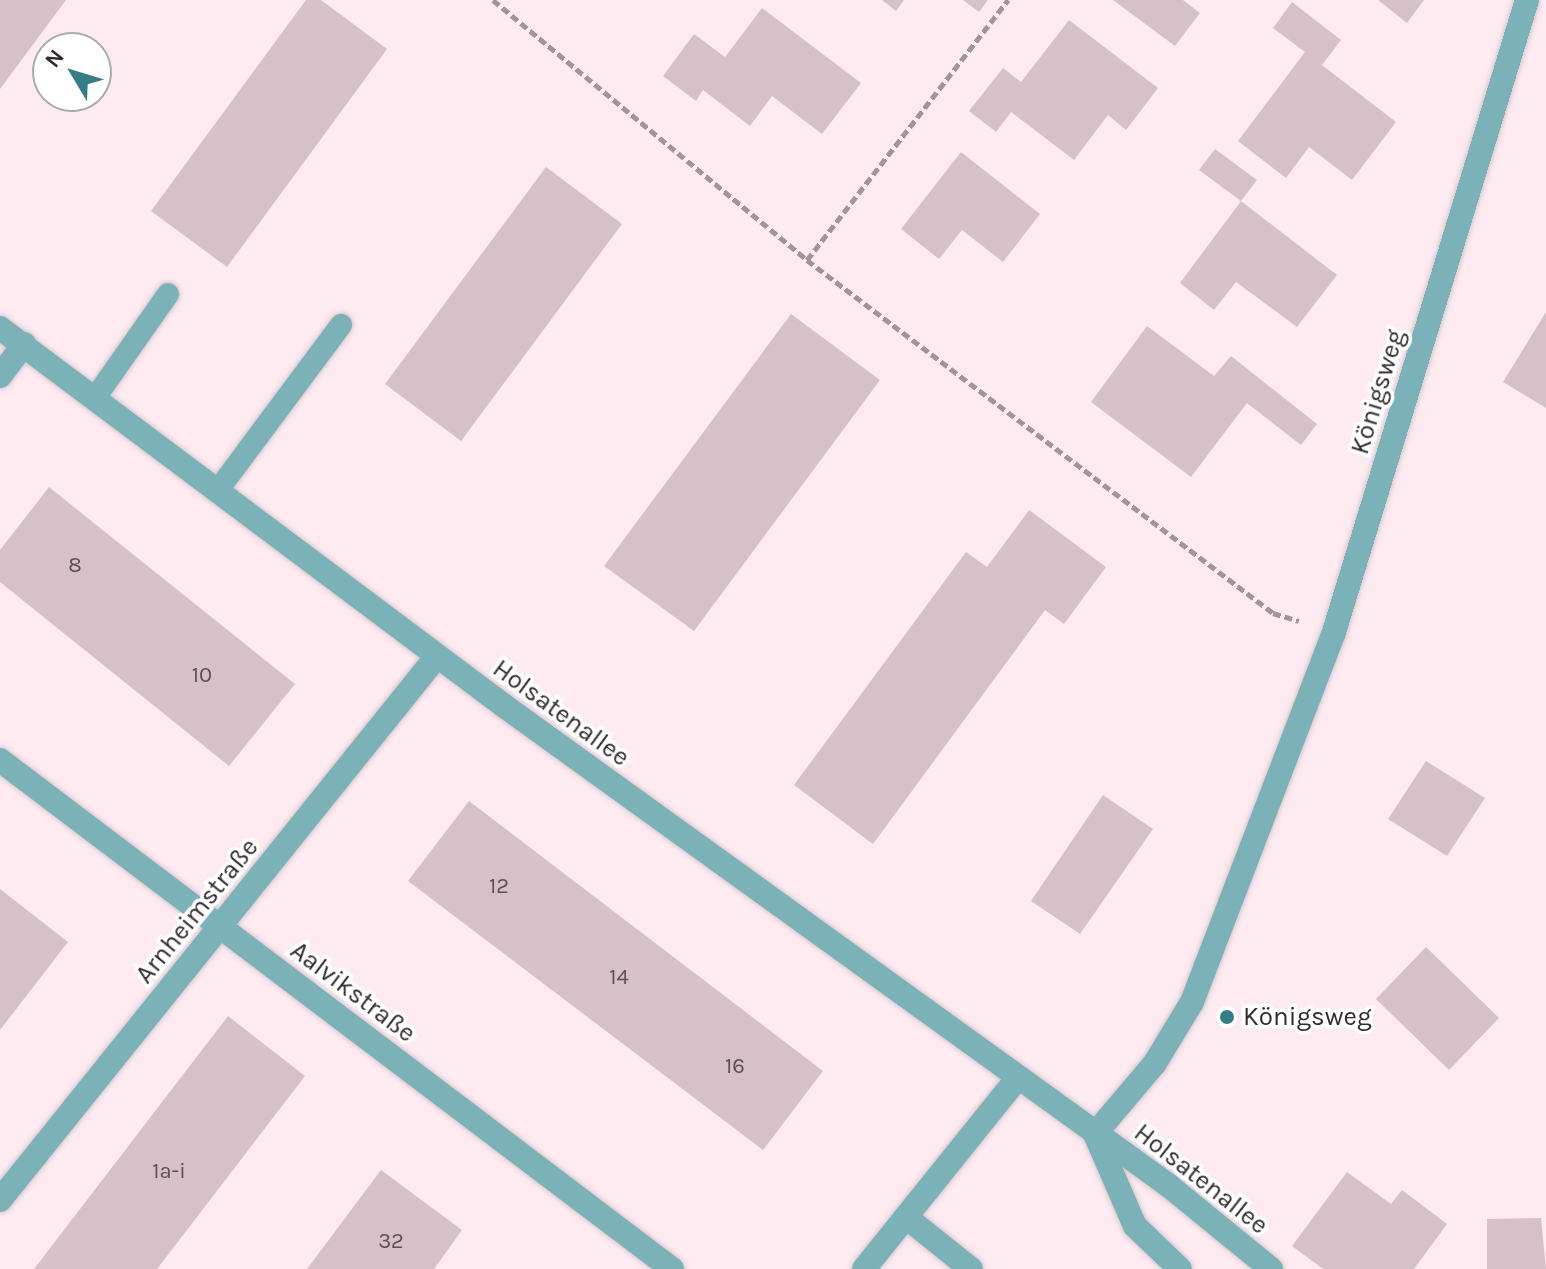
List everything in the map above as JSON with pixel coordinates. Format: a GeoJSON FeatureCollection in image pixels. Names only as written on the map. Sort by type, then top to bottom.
{"type":"FeatureCollection","features":[{"type":"Feature","properties":{"kind":"street","name":"Königsweg"},"geometry":{"type":"LineString","coordinates":[[1095,1134],[1155,1063],[1192,1002],[1334,632],[1527,0]]}},
{"type":"Feature","properties":{"kind":"street","name":"Holsatenallee"},"geometry":{"type":"LineString","coordinates":[[0,328],[437,656],[1016,1080],[1095,1134],[1271,1269]]}},
{"type":"Feature","properties":{"kind":"street"},"geometry":{"type":"LineString","coordinates":[[0,376],[24,344]]}},
{"type":"Feature","properties":{"kind":"street","name":"Arnheimstraße"},"geometry":{"type":"LineString","coordinates":[[0,1200],[437,656]]}},
{"type":"Feature","properties":{"kind":"street","name":"Aalvikstraße"},"geometry":{"type":"LineString","coordinates":[[0,760],[672,1269]]}},
{"type":"Feature","properties":{"kind":"street"},"geometry":{"type":"LineString","coordinates":[[864,1269],[1016,1080]]}},
{"type":"Feature","properties":{"kind":"street","name":"Holsatenallee"},"geometry":{"type":"LineString","coordinates":[[1095,1134],[1135,1226],[1180,1269]]}},
{"type":"Feature","properties":{"kind":"street"},"geometry":{"type":"LineString","coordinates":[[906,1217],[971,1269]]}},
{"type":"Feature","properties":{"kind":"lane"},"geometry":{"type":"LineString","coordinates":[[95,398],[168,294]]}},
{"type":"Feature","properties":{"kind":"lane"},"geometry":{"type":"LineString","coordinates":[[218,490],[341,325]]}},
{"type":"Feature","properties":{"kind":"path"},"geometry":{"type":"LineString","coordinates":[[493,0],[807,260],[1273,613],[1334,632]]}},
{"type":"Feature","properties":{"kind":"path"},"geometry":{"type":"LineString","coordinates":[[807,260],[1008,0]]}},
{"type":"Feature","properties":{"kind":"building"},"geometry":{"type":"Polygon","coordinates":[[[0,0],[66,0],[42,32],[32,32],[32,46],[0,89],[0,0]]]}},
{"type":"Feature","properties":{"kind":"building"},"geometry":{"type":"Polygon","coordinates":[[[306,0],[321,0],[387,49],[227,267],[151,211],[306,0]]]}},
{"type":"Feature","properties":{"kind":"building"},"geometry":{"type":"Polygon","coordinates":[[[882,0],[904,0],[896,11],[882,0]]]}},
{"type":"Feature","properties":{"kind":"building"},"geometry":{"type":"Polygon","coordinates":[[[963,0],[988,0],[979,12],[963,0]]]}},
{"type":"Feature","properties":{"kind":"building"},"geometry":{"type":"Polygon","coordinates":[[[1113,0],[1183,0],[1200,13],[1175,46],[1113,0]]]}},
{"type":"Feature","properties":{"kind":"building"},"geometry":{"type":"Polygon","coordinates":[[[1378,0],[1424,0],[1407,23],[1378,0]]]}},
{"type":"Feature","properties":{"kind":"building"},"geometry":{"type":"Polygon","coordinates":[[[1292,2],[1341,40],[1322,65],[1396,122],[1352,180],[1309,147],[1286,178],[1238,141],[1305,52],[1273,28],[1292,2]]]}},
{"type":"Feature","properties":{"kind":"building"},"geometry":{"type":"Polygon","coordinates":[[[762,8],[861,83],[822,134],[772,96],[750,126],[703,90],[696,101],[663,76],[694,34],[725,57],[762,8]]]}},
{"type":"Feature","properties":{"kind":"building"},"geometry":{"type":"Polygon","coordinates":[[[1069,20],[1158,88],[1126,130],[1108,115],[1074,160],[1011,112],[996,132],[969,111],[1003,68],[1021,82],[1069,20]]]}},
{"type":"Feature","properties":{"kind":"building"},"geometry":{"type":"Polygon","coordinates":[[[1215,149],[1257,180],[1241,201],[1199,170],[1215,149]]]}},
{"type":"Feature","properties":{"kind":"building"},"geometry":{"type":"Polygon","coordinates":[[[961,152],[1040,214],[1003,262],[962,230],[939,259],[901,229],[961,152]]]}},
{"type":"Feature","properties":{"kind":"building"},"geometry":{"type":"Polygon","coordinates":[[[546,167],[622,224],[461,441],[385,384],[546,167]]]}},
{"type":"Feature","properties":{"kind":"building"},"geometry":{"type":"Polygon","coordinates":[[[1241,201],[1337,275],[1297,327],[1236,282],[1214,310],[1180,283],[1241,201]]]}},
{"type":"Feature","properties":{"kind":"building"},"geometry":{"type":"Polygon","coordinates":[[[1546,312],[1546,408],[1503,382],[1546,312]]]}},
{"type":"Feature","properties":{"kind":"building"},"geometry":{"type":"Polygon","coordinates":[[[791,314],[880,380],[694,631],[604,566],[791,314]]]}},
{"type":"Feature","properties":{"kind":"building"},"geometry":{"type":"Polygon","coordinates":[[[1147,326],[1214,376],[1231,356],[1317,424],[1301,445],[1247,403],[1191,477],[1091,402],[1147,326]]]}},
{"type":"Feature","properties":{"kind":"building"},"geometry":{"type":"Polygon","coordinates":[[[49,487],[295,684],[229,766],[0,582],[0,550],[49,487]]]}},
{"type":"Feature","properties":{"kind":"building"},"geometry":{"type":"Polygon","coordinates":[[[1029,510],[1106,567],[1064,624],[1045,610],[873,844],[794,785],[966,552],[987,567],[1029,510]]]}},
{"type":"Feature","properties":{"kind":"building"},"geometry":{"type":"Polygon","coordinates":[[[1426,761],[1485,798],[1447,856],[1388,819],[1426,761]]]}},
{"type":"Feature","properties":{"kind":"building"},"geometry":{"type":"Polygon","coordinates":[[[1103,795],[1153,829],[1080,934],[1031,901],[1103,795]]]}},
{"type":"Feature","properties":{"kind":"building"},"geometry":{"type":"Polygon","coordinates":[[[469,801],[823,1071],[763,1150],[408,881],[469,801]]]}},
{"type":"Feature","properties":{"kind":"building"},"geometry":{"type":"Polygon","coordinates":[[[0,889],[68,942],[0,1030],[0,889]]]}},
{"type":"Feature","properties":{"kind":"building"},"geometry":{"type":"Polygon","coordinates":[[[1426,947],[1499,1018],[1449,1070],[1376,999],[1426,947]]]}},
{"type":"Feature","properties":{"kind":"building"},"geometry":{"type":"Polygon","coordinates":[[[228,1016],[305,1076],[157,1269],[34,1269],[228,1016]]]}},
{"type":"Feature","properties":{"kind":"building"},"geometry":{"type":"Polygon","coordinates":[[[381,1170],[462,1230],[434,1269],[307,1269],[381,1170]]]}},
{"type":"Feature","properties":{"kind":"building"},"geometry":{"type":"Polygon","coordinates":[[[1347,1172],[1391,1204],[1402,1190],[1447,1224],[1414,1269],[1323,1269],[1292,1246],[1347,1172]]]}},
{"type":"Feature","properties":{"kind":"building"},"geometry":{"type":"Polygon","coordinates":[[[1541,1218],[1546,1269],[1487,1269],[1487,1219],[1541,1218]]]}},
{"type":"Feature","properties":{"kind":"place","name":"Königsweg"},"geometry":{"type":"Point","coordinates":[1227,1017]}}]}
